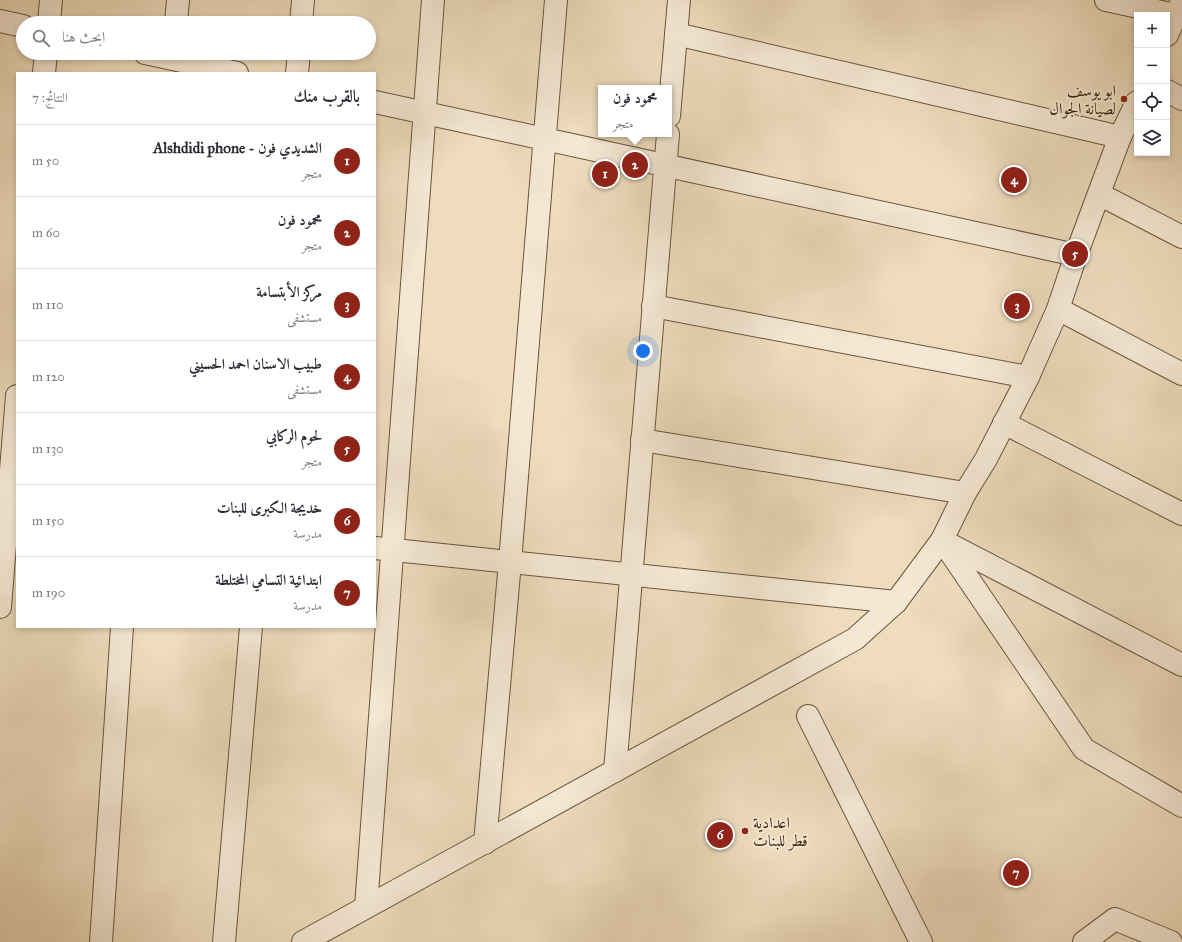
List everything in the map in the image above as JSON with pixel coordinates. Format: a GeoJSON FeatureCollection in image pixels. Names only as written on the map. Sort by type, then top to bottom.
{"type":"FeatureCollection","features":[{"type":"Feature","properties":{"kind":"street"},"geometry":{"type":"LineString","coordinates":[[50,16],[51,0]]}},
{"type":"Feature","properties":{"kind":"street"},"geometry":{"type":"LineString","coordinates":[[177,16],[178,0]]}},
{"type":"Feature","properties":{"kind":"street"},"geometry":{"type":"LineString","coordinates":[[302,16],[303,0]]}},
{"type":"Feature","properties":{"kind":"street"},"geometry":{"type":"LineString","coordinates":[[366,907],[384,549],[425,112],[433,0]]}},
{"type":"Feature","properties":{"kind":"street"},"geometry":{"type":"LineString","coordinates":[[484,842],[510,562],[556,0]]}},
{"type":"Feature","properties":{"kind":"street"},"geometry":{"type":"LineString","coordinates":[[672,85],[679,0]]}},
{"type":"Feature","properties":{"kind":"street"},"geometry":{"type":"LineString","coordinates":[[1106,0],[1175,17]]}},
{"type":"Feature","properties":{"kind":"street"},"geometry":{"type":"LineString","coordinates":[[0,21],[16,24]]}},
{"type":"Feature","properties":{"kind":"street"},"geometry":{"type":"LineString","coordinates":[[676,34],[1120,137]]}},
{"type":"Feature","properties":{"kind":"street"},"geometry":{"type":"LineString","coordinates":[[44,72],[45,60]]}},
{"type":"Feature","properties":{"kind":"street"},"geometry":{"type":"LineString","coordinates":[[297,72],[298,60]]}},
{"type":"Feature","properties":{"kind":"street"},"geometry":{"type":"LineString","coordinates":[[172,62],[231,72]]}},
{"type":"Feature","properties":{"kind":"street"},"geometry":{"type":"LineString","coordinates":[[1170,92],[1182,98]]}},
{"type":"Feature","properties":{"kind":"street"},"geometry":{"type":"LineString","coordinates":[[376,102],[1076,255]]}},
{"type":"Feature","properties":{"kind":"street"},"geometry":{"type":"LineString","coordinates":[[303,942],[855,639],[896,602],[942,540],[965,493],[986,459],[1028,377],[1058,309],[1076,255],[1120,137],[1134,108]]}},
{"type":"Feature","properties":{"kind":"street"},"geometry":{"type":"LineString","coordinates":[[616,771],[668,137]]}},
{"type":"Feature","properties":{"kind":"street"},"geometry":{"type":"LineString","coordinates":[[1099,194],[1182,237]]}},
{"type":"Feature","properties":{"kind":"street"},"geometry":{"type":"LineString","coordinates":[[653,306],[1028,377]]}},
{"type":"Feature","properties":{"kind":"street"},"geometry":{"type":"LineString","coordinates":[[1058,309],[1182,374]]}},
{"type":"Feature","properties":{"kind":"street"},"geometry":{"type":"LineString","coordinates":[[0,606],[16,409]]}},
{"type":"Feature","properties":{"kind":"street"},"geometry":{"type":"LineString","coordinates":[[1004,423],[1182,514]]}},
{"type":"Feature","properties":{"kind":"street"},"geometry":{"type":"LineString","coordinates":[[642,440],[965,493]]}},
{"type":"Feature","properties":{"kind":"street"},"geometry":{"type":"LineString","coordinates":[[942,540],[1182,665]]}},
{"type":"Feature","properties":{"kind":"street"},"geometry":{"type":"LineString","coordinates":[[942,540],[1084,749],[1182,806]]}},
{"type":"Feature","properties":{"kind":"street"},"geometry":{"type":"LineString","coordinates":[[384,549],[896,602]]}},
{"type":"Feature","properties":{"kind":"street"},"geometry":{"type":"LineString","coordinates":[[101,942],[122,628]]}},
{"type":"Feature","properties":{"kind":"street"},"geometry":{"type":"LineString","coordinates":[[224,942],[251,628]]}},
{"type":"Feature","properties":{"kind":"street"},"geometry":{"type":"LineString","coordinates":[[808,716],[921,942]]}},
{"type":"Feature","properties":{"kind":"street"},"geometry":{"type":"LineString","coordinates":[[1084,942],[1115,919],[1171,942]]}},
{"type":"Feature","properties":{"kind":"place","name":"ابو يوسف لصيانة الجوال"},"geometry":{"type":"Point","coordinates":[1124,99]}},
{"type":"Feature","properties":{"kind":"place","name":"محمود فون"},"geometry":{"type":"Point","coordinates":[635,165]}},
{"type":"Feature","properties":{"kind":"place","name":"الشديدي فون - Alshdidi phone"},"geometry":{"type":"Point","coordinates":[605,174]}},
{"type":"Feature","properties":{"kind":"place","name":"طبيب الاسنان احمد الحسيني"},"geometry":{"type":"Point","coordinates":[1014,180]}},
{"type":"Feature","properties":{"kind":"place","name":"لحوم الركابي"},"geometry":{"type":"Point","coordinates":[1075,254]}},
{"type":"Feature","properties":{"kind":"place","name":"مركز الأبتسامة"},"geometry":{"type":"Point","coordinates":[1017,306]}},
{"type":"Feature","properties":{"kind":"place","name":"اعدادية قطر للبنات"},"geometry":{"type":"Point","coordinates":[745,831]}},
{"type":"Feature","properties":{"kind":"place","name":"خديجة الكبرى للبنات"},"geometry":{"type":"Point","coordinates":[720,835]}},
{"type":"Feature","properties":{"kind":"place","name":"ابتدائية التسامي المختلطة"},"geometry":{"type":"Point","coordinates":[1016,873]}}]}
